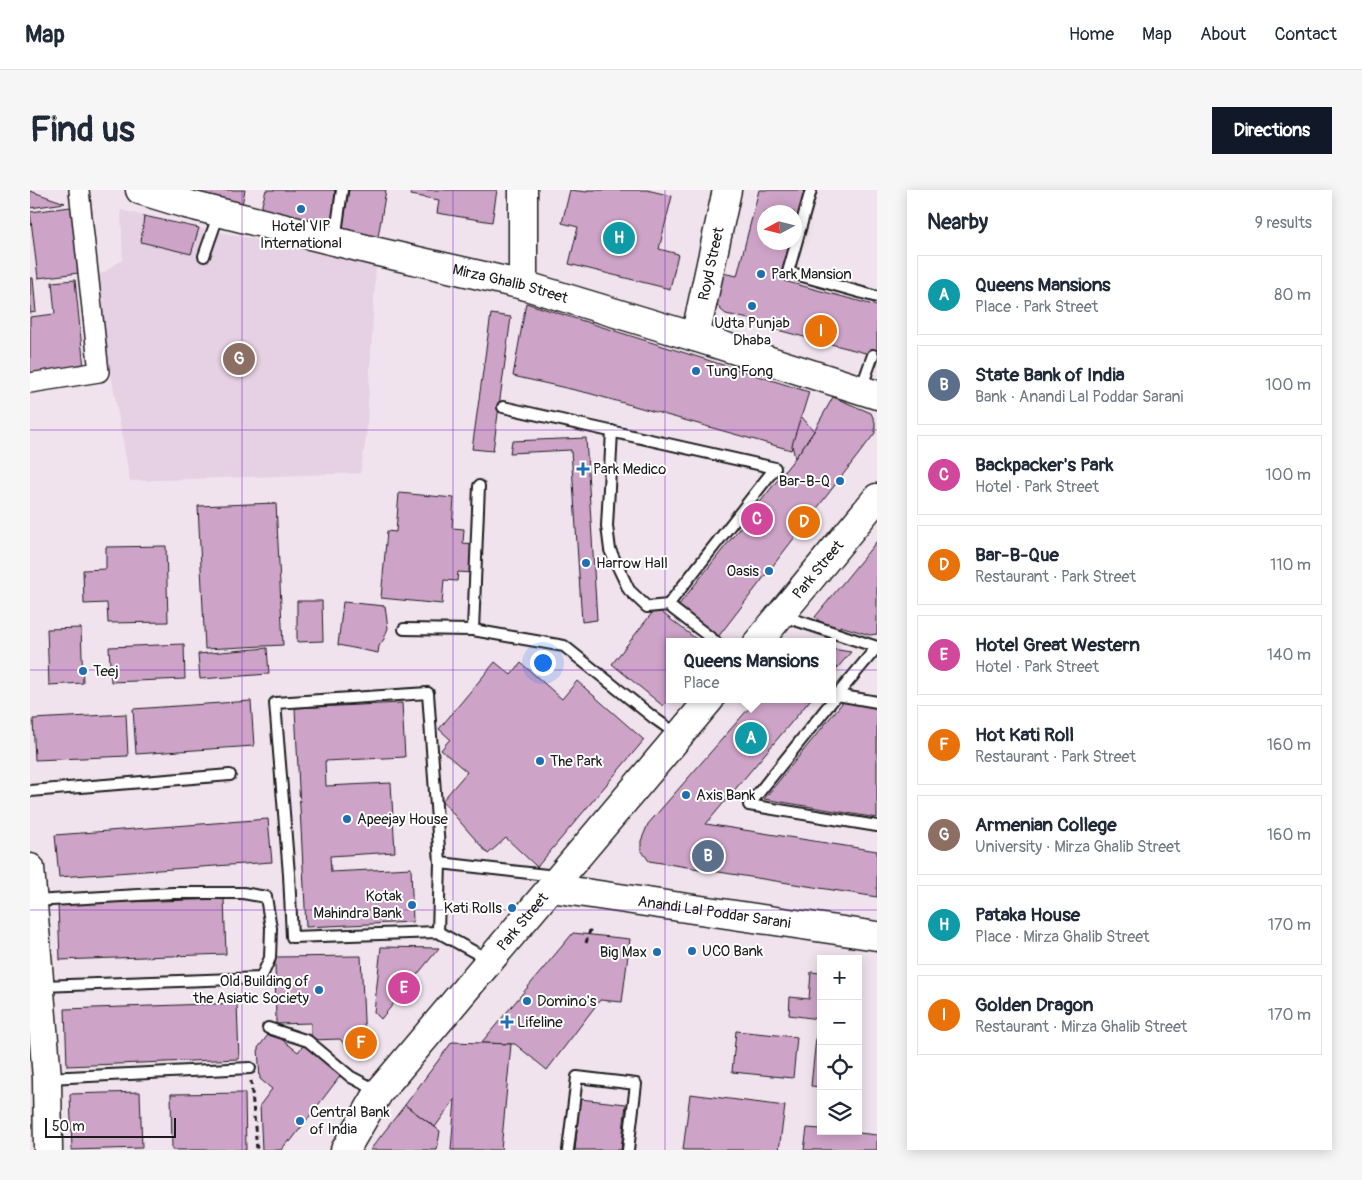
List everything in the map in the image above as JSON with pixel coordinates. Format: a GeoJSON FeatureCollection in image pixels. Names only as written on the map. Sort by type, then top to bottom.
{"type":"FeatureCollection","features":[{"type":"Feature","properties":{"kind":"main road","name":"Mirza Ghalib Street"},"geometry":{"type":"LineString","coordinates":[[140,190],[187,197],[220,212],[522,285],[695,337],[869,393]]}},
{"type":"Feature","properties":{"kind":"main road"},"geometry":{"type":"LineString","coordinates":[[522,285],[523,190]]}},
{"type":"Feature","properties":{"kind":"main road","name":"Royd Street"},"geometry":{"type":"LineString","coordinates":[[695,337],[728,190]]}},
{"type":"Feature","properties":{"kind":"main road","name":"Park Street"},"geometry":{"type":"LineString","coordinates":[[761,638],[877,498]]}},
{"type":"Feature","properties":{"kind":"main road","name":"Park Street"},"geometry":{"type":"LineString","coordinates":[[344,1150],[379,1092],[707,703]]}},
{"type":"Feature","properties":{"kind":"main road"},"geometry":{"type":"LineString","coordinates":[[30,868],[47,1078],[48,1150]]}},
{"type":"Feature","properties":{"kind":"main road","name":"Anandi Lal Poddar Sarani"},"geometry":{"type":"LineString","coordinates":[[556,882],[877,936]]}},
{"type":"Feature","properties":{"kind":"street"},"geometry":{"type":"LineString","coordinates":[[30,383],[99,372],[79,190]]}},
{"type":"Feature","properties":{"kind":"lane"},"geometry":{"type":"LineString","coordinates":[[335,241],[342,190]]}},
{"type":"Feature","properties":{"kind":"lane"},"geometry":{"type":"LineString","coordinates":[[811,190],[788,272],[877,297]]}},
{"type":"Feature","properties":{"kind":"lane"},"geometry":{"type":"LineString","coordinates":[[204,256],[220,212]]}},
{"type":"Feature","properties":{"kind":"lane"},"geometry":{"type":"LineString","coordinates":[[869,393],[873,355]]}},
{"type":"Feature","properties":{"kind":"lane"},"geometry":{"type":"LineString","coordinates":[[503,407],[776,468],[668,605]]}},
{"type":"Feature","properties":{"kind":"lane"},"geometry":{"type":"LineString","coordinates":[[612,431],[607,526],[610,550],[629,590],[647,607],[668,605],[711,638]]}},
{"type":"Feature","properties":{"kind":"lane"},"geometry":{"type":"LineString","coordinates":[[473,630],[479,486]]}},
{"type":"Feature","properties":{"kind":"lane"},"geometry":{"type":"LineString","coordinates":[[780,615],[877,647],[837,695],[877,702]]}},
{"type":"Feature","properties":{"kind":"lane"},"geometry":{"type":"LineString","coordinates":[[404,629],[473,630],[564,646],[654,718],[680,736]]}},
{"type":"Feature","properties":{"kind":"lane"},"geometry":{"type":"LineString","coordinates":[[438,932],[440,863],[428,693],[275,703],[289,874],[292,937],[438,932],[490,960]]}},
{"type":"Feature","properties":{"kind":"lane"},"geometry":{"type":"LineString","coordinates":[[831,703],[749,805],[877,826]]}},
{"type":"Feature","properties":{"kind":"lane"},"geometry":{"type":"LineString","coordinates":[[30,791],[230,775]]}},
{"type":"Feature","properties":{"kind":"lane"},"geometry":{"type":"LineString","coordinates":[[440,863],[556,882]]}},
{"type":"Feature","properties":{"kind":"lane"},"geometry":{"type":"LineString","coordinates":[[33,901],[173,893],[243,893],[266,897],[271,928],[270,958],[261,978],[40,986]]}},
{"type":"Feature","properties":{"kind":"lane"},"geometry":{"type":"LineString","coordinates":[[268,1028],[308,1041],[351,1076],[379,1092]]}},
{"type":"Feature","properties":{"kind":"lane"},"geometry":{"type":"LineString","coordinates":[[47,1078],[250,1068]]}},
{"type":"Feature","properties":{"kind":"lane"},"geometry":{"type":"LineString","coordinates":[[568,1150],[577,1077],[636,1084],[628,1150]]}},
{"type":"Feature","properties":{"kind":"path"},"geometry":{"type":"LineString","coordinates":[[586,943],[591,927]]}},
{"type":"Feature","properties":{"kind":"path"},"geometry":{"type":"LineString","coordinates":[[250,1068],[257,1150]]}},
{"type":"Feature","properties":{"kind":"shaded area"},"geometry":{"type":"Polygon","coordinates":[[[121,210],[144,216],[191,253],[199,228],[376,264],[366,439],[360,473],[130,481],[94,279],[123,259],[121,210]]]}},
{"type":"Feature","properties":{"kind":"building"},"geometry":{"type":"Polygon","coordinates":[[[196,190],[245,190],[241,209],[194,198],[196,190]]]}},
{"type":"Feature","properties":{"kind":"building"},"geometry":{"type":"Polygon","coordinates":[[[266,190],[335,190],[332,230],[260,212],[266,190]]]}},
{"type":"Feature","properties":{"kind":"building"},"geometry":{"type":"Polygon","coordinates":[[[349,190],[386,190],[378,237],[342,231],[349,190]]]}},
{"type":"Feature","properties":{"kind":"building"},"geometry":{"type":"Polygon","coordinates":[[[411,190],[497,190],[492,222],[437,213],[439,200],[411,195],[411,190]]]}},
{"type":"Feature","properties":{"kind":"building"},"geometry":{"type":"Polygon","coordinates":[[[570,190],[587,192],[587,190],[647,190],[672,196],[659,249],[678,254],[670,289],[569,264],[578,227],[562,223],[570,190]]]}},
{"type":"Feature","properties":{"kind":"building","name":"Park Mansion"},"geometry":{"type":"Polygon","coordinates":[[[759,190],[805,190],[801,205],[757,205],[757,250],[791,250],[784,281],[877,306],[877,356],[762,326],[758,321],[726,314],[717,305],[716,298],[722,273],[737,276],[759,190]]]}},
{"type":"Feature","properties":{"kind":"building"},"geometry":{"type":"Polygon","coordinates":[[[30,191],[36,193],[65,203],[30,208],[30,191]]]}},
{"type":"Feature","properties":{"kind":"building"},"geometry":{"type":"Polygon","coordinates":[[[79,206],[87,272],[38,278],[30,212],[79,206]]]}},
{"type":"Feature","properties":{"kind":"building"},"geometry":{"type":"Polygon","coordinates":[[[144,216],[199,228],[191,254],[141,242],[144,216]]]}},
{"type":"Feature","properties":{"kind":"building"},"geometry":{"type":"Polygon","coordinates":[[[30,278],[33,278],[36,312],[30,313],[30,278]]]}},
{"type":"Feature","properties":{"kind":"building"},"geometry":{"type":"Polygon","coordinates":[[[75,280],[84,368],[30,374],[30,317],[55,314],[52,282],[75,280]]]}},
{"type":"Feature","properties":{"kind":"building"},"geometry":{"type":"Polygon","coordinates":[[[526,303],[809,392],[791,450],[588,393],[513,376],[526,303]]]}},
{"type":"Feature","properties":{"kind":"building"},"geometry":{"type":"Polygon","coordinates":[[[491,314],[511,317],[493,451],[472,449],[491,314]]]}},
{"type":"Feature","properties":{"kind":"building"},"geometry":{"type":"Polygon","coordinates":[[[833,397],[871,413],[875,422],[875,433],[718,637],[678,606],[795,458],[814,431],[833,397]]]}},
{"type":"Feature","properties":{"kind":"building"},"geometry":{"type":"Polygon","coordinates":[[[801,416],[814,431],[795,458],[792,445],[801,416]]]}},
{"type":"Feature","properties":{"kind":"building","name":"Harrow Hall"},"geometry":{"type":"Polygon","coordinates":[[[586,438],[597,620],[582,622],[571,450],[510,453],[512,441],[586,438]]]}},
{"type":"Feature","properties":{"kind":"building"},"geometry":{"type":"Polygon","coordinates":[[[399,493],[454,498],[452,528],[464,529],[463,543],[475,544],[472,573],[458,572],[457,581],[444,580],[442,604],[381,598],[387,531],[396,532],[399,493]]]}},
{"type":"Feature","properties":{"kind":"building"},"geometry":{"type":"Polygon","coordinates":[[[276,503],[283,645],[205,649],[198,506],[276,503]]]}},
{"type":"Feature","properties":{"kind":"building"},"geometry":{"type":"Polygon","coordinates":[[[877,541],[877,634],[870,635],[840,626],[840,633],[824,625],[815,617],[877,541]]]}},
{"type":"Feature","properties":{"kind":"building"},"geometry":{"type":"Polygon","coordinates":[[[166,546],[168,622],[108,623],[107,603],[84,604],[83,570],[106,569],[106,547],[166,546]]]}},
{"type":"Feature","properties":{"kind":"building"},"geometry":{"type":"Polygon","coordinates":[[[297,601],[322,601],[323,641],[297,642],[297,601]]]}},
{"type":"Feature","properties":{"kind":"building"},"geometry":{"type":"Polygon","coordinates":[[[343,602],[385,606],[388,628],[379,646],[378,653],[338,645],[343,602]]]}},
{"type":"Feature","properties":{"kind":"building"},"geometry":{"type":"Polygon","coordinates":[[[656,608],[695,638],[666,638],[666,702],[663,706],[612,664],[656,608]]]}},
{"type":"Feature","properties":{"kind":"building"},"geometry":{"type":"Polygon","coordinates":[[[81,628],[83,683],[49,685],[47,629],[81,628]]]}},
{"type":"Feature","properties":{"kind":"building"},"geometry":{"type":"Polygon","coordinates":[[[184,644],[185,679],[111,682],[109,647],[184,644]]]}},
{"type":"Feature","properties":{"kind":"building"},"geometry":{"type":"Polygon","coordinates":[[[267,648],[269,674],[200,679],[198,654],[267,648]]]}},
{"type":"Feature","properties":{"kind":"building"},"geometry":{"type":"Polygon","coordinates":[[[836,650],[851,652],[836,669],[836,650]]]}},
{"type":"Feature","properties":{"kind":"building","name":"The Park"},"geometry":{"type":"Polygon","coordinates":[[[495,662],[511,675],[521,663],[562,699],[577,681],[644,740],[537,867],[506,838],[488,854],[442,801],[467,772],[441,750],[450,739],[439,729],[495,662]]]}},
{"type":"Feature","properties":{"kind":"building"},"geometry":{"type":"Polygon","coordinates":[[[251,701],[254,746],[136,754],[133,709],[251,701]]]}},
{"type":"Feature","properties":{"kind":"building"},"geometry":{"type":"Polygon","coordinates":[[[843,702],[877,708],[877,818],[764,799],[843,702]]]}},
{"type":"Feature","properties":{"kind":"building","name":"Apeejay House"},"geometry":{"type":"Polygon","coordinates":[[[402,703],[405,757],[325,761],[326,786],[391,783],[395,852],[330,856],[331,872],[411,868],[413,922],[306,927],[295,708],[402,703]]]}},
{"type":"Feature","properties":{"kind":"building"},"geometry":{"type":"Polygon","coordinates":[[[754,703],[808,703],[706,824],[877,851],[877,897],[649,861],[641,850],[641,841],[648,824],[754,703]]]}},
{"type":"Feature","properties":{"kind":"building"},"geometry":{"type":"Polygon","coordinates":[[[126,714],[128,756],[35,760],[33,719],[126,714]]]}},
{"type":"Feature","properties":{"kind":"building"},"geometry":{"type":"Polygon","coordinates":[[[268,819],[272,862],[59,877],[55,835],[268,819]]]}},
{"type":"Feature","properties":{"kind":"building"},"geometry":{"type":"Polygon","coordinates":[[[224,899],[226,954],[60,960],[58,904],[224,899]]]}},
{"type":"Feature","properties":{"kind":"building"},"geometry":{"type":"Polygon","coordinates":[[[573,933],[630,939],[622,1002],[600,1000],[547,1070],[515,1044],[481,1043],[573,933]]]}},
{"type":"Feature","properties":{"kind":"building"},"geometry":{"type":"Polygon","coordinates":[[[381,947],[439,948],[381,1019],[374,1012],[381,947]]]}},
{"type":"Feature","properties":{"kind":"building","name":"Old Building of the Asiatic Society"},"geometry":{"type":"Polygon","coordinates":[[[361,956],[365,1041],[353,1055],[340,1039],[311,1040],[311,1023],[276,1024],[275,957],[361,956]]]}},
{"type":"Feature","properties":{"kind":"building"},"geometry":{"type":"Polygon","coordinates":[[[811,972],[817,973],[817,1019],[789,1015],[790,997],[809,999],[811,972]]]}},
{"type":"Feature","properties":{"kind":"building"},"geometry":{"type":"Polygon","coordinates":[[[237,1003],[239,1059],[67,1066],[65,1009],[237,1003]]]}},
{"type":"Feature","properties":{"kind":"building"},"geometry":{"type":"Polygon","coordinates":[[[817,1029],[817,1087],[811,1086],[817,1029]]]}},
{"type":"Feature","properties":{"kind":"building"},"geometry":{"type":"Polygon","coordinates":[[[271,1031],[298,1052],[307,1041],[344,1071],[290,1142],[289,1140],[281,1150],[262,1150],[260,1105],[272,1089],[260,1079],[258,1048],[271,1031]]]}},
{"type":"Feature","properties":{"kind":"building"},"geometry":{"type":"Polygon","coordinates":[[[736,1031],[797,1037],[793,1078],[732,1072],[736,1031]]]}},
{"type":"Feature","properties":{"kind":"building"},"geometry":{"type":"Polygon","coordinates":[[[452,1042],[511,1044],[501,1150],[451,1150],[455,1099],[435,1127],[405,1105],[452,1042]]]}},
{"type":"Feature","properties":{"kind":"building"},"geometry":{"type":"Polygon","coordinates":[[[140,1092],[142,1148],[72,1150],[70,1094],[140,1092]]]}},
{"type":"Feature","properties":{"kind":"building"},"geometry":{"type":"Polygon","coordinates":[[[245,1093],[246,1150],[172,1150],[171,1094],[245,1093]]]}},
{"type":"Feature","properties":{"kind":"building"},"geometry":{"type":"Polygon","coordinates":[[[690,1094],[785,1106],[779,1150],[683,1150],[690,1094]]]}},
{"type":"Feature","properties":{"kind":"building"},"geometry":{"type":"Polygon","coordinates":[[[580,1099],[626,1104],[621,1150],[575,1150],[580,1099]]]}},
{"type":"Feature","properties":{"kind":"building"},"geometry":{"type":"Polygon","coordinates":[[[405,1105],[440,1131],[437,1150],[370,1150],[405,1105]]]}},
{"type":"Feature","properties":{"kind":"building"},"geometry":{"type":"Polygon","coordinates":[[[807,1128],[817,1129],[817,1135],[862,1135],[862,1133],[877,1135],[877,1150],[804,1150],[807,1128]]]}},
{"type":"Feature","properties":{"kind":"place","name":"Hotel VIP International"},"geometry":{"type":"Point","coordinates":[301,209]}},
{"type":"Feature","properties":{"kind":"place","name":"Pataka House"},"geometry":{"type":"Point","coordinates":[619,238]}},
{"type":"Feature","properties":{"kind":"place","name":"Park Mansion"},"geometry":{"type":"Point","coordinates":[761,274]}},
{"type":"Feature","properties":{"kind":"place","name":"Udta Punjab Dhaba"},"geometry":{"type":"Point","coordinates":[752,306]}},
{"type":"Feature","properties":{"kind":"place","name":"Golden Dragon"},"geometry":{"type":"Point","coordinates":[821,331]}},
{"type":"Feature","properties":{"kind":"place","name":"Armenian College"},"geometry":{"type":"Point","coordinates":[239,359]}},
{"type":"Feature","properties":{"kind":"place","name":"Tung Fong"},"geometry":{"type":"Point","coordinates":[696,371]}},
{"type":"Feature","properties":{"kind":"place","name":"Park Medico"},"geometry":{"type":"Point","coordinates":[583,469]}},
{"type":"Feature","properties":{"kind":"place","name":"Bar-B-Q"},"geometry":{"type":"Point","coordinates":[840,481]}},
{"type":"Feature","properties":{"kind":"place","name":"Backpacker's Park"},"geometry":{"type":"Point","coordinates":[757,519]}},
{"type":"Feature","properties":{"kind":"place","name":"Bar-B-Que"},"geometry":{"type":"Point","coordinates":[804,522]}},
{"type":"Feature","properties":{"kind":"place","name":"Harrow Hall"},"geometry":{"type":"Point","coordinates":[586,563]}},
{"type":"Feature","properties":{"kind":"place","name":"Oasis"},"geometry":{"type":"Point","coordinates":[769,571]}},
{"type":"Feature","properties":{"kind":"place","name":"Teej"},"geometry":{"type":"Point","coordinates":[83,671]}},
{"type":"Feature","properties":{"kind":"place","name":"Queens Mansions"},"geometry":{"type":"Point","coordinates":[751,738]}},
{"type":"Feature","properties":{"kind":"place","name":"The Park"},"geometry":{"type":"Point","coordinates":[540,761]}},
{"type":"Feature","properties":{"kind":"place","name":"Axis Bank"},"geometry":{"type":"Point","coordinates":[686,795]}},
{"type":"Feature","properties":{"kind":"place","name":"Apeejay House"},"geometry":{"type":"Point","coordinates":[347,819]}},
{"type":"Feature","properties":{"kind":"place","name":"State Bank of India"},"geometry":{"type":"Point","coordinates":[708,856]}},
{"type":"Feature","properties":{"kind":"place","name":"Kotak Mahindra Bank"},"geometry":{"type":"Point","coordinates":[412,905]}},
{"type":"Feature","properties":{"kind":"place","name":"Kati Rolls"},"geometry":{"type":"Point","coordinates":[512,908]}},
{"type":"Feature","properties":{"kind":"place","name":"UCO Bank"},"geometry":{"type":"Point","coordinates":[692,951]}},
{"type":"Feature","properties":{"kind":"place","name":"Big Max"},"geometry":{"type":"Point","coordinates":[657,952]}},
{"type":"Feature","properties":{"kind":"place","name":"Hotel Great Western"},"geometry":{"type":"Point","coordinates":[404,988]}},
{"type":"Feature","properties":{"kind":"place","name":"Old Building of the Asiatic Society"},"geometry":{"type":"Point","coordinates":[319,990]}},
{"type":"Feature","properties":{"kind":"place","name":"Domino's"},"geometry":{"type":"Point","coordinates":[527,1001]}},
{"type":"Feature","properties":{"kind":"place","name":"Lifeline"},"geometry":{"type":"Point","coordinates":[507,1022]}},
{"type":"Feature","properties":{"kind":"place","name":"Hot Kati Roll"},"geometry":{"type":"Point","coordinates":[361,1043]}},
{"type":"Feature","properties":{"kind":"place","name":"Central Bank of India"},"geometry":{"type":"Point","coordinates":[300,1121]}}]}
